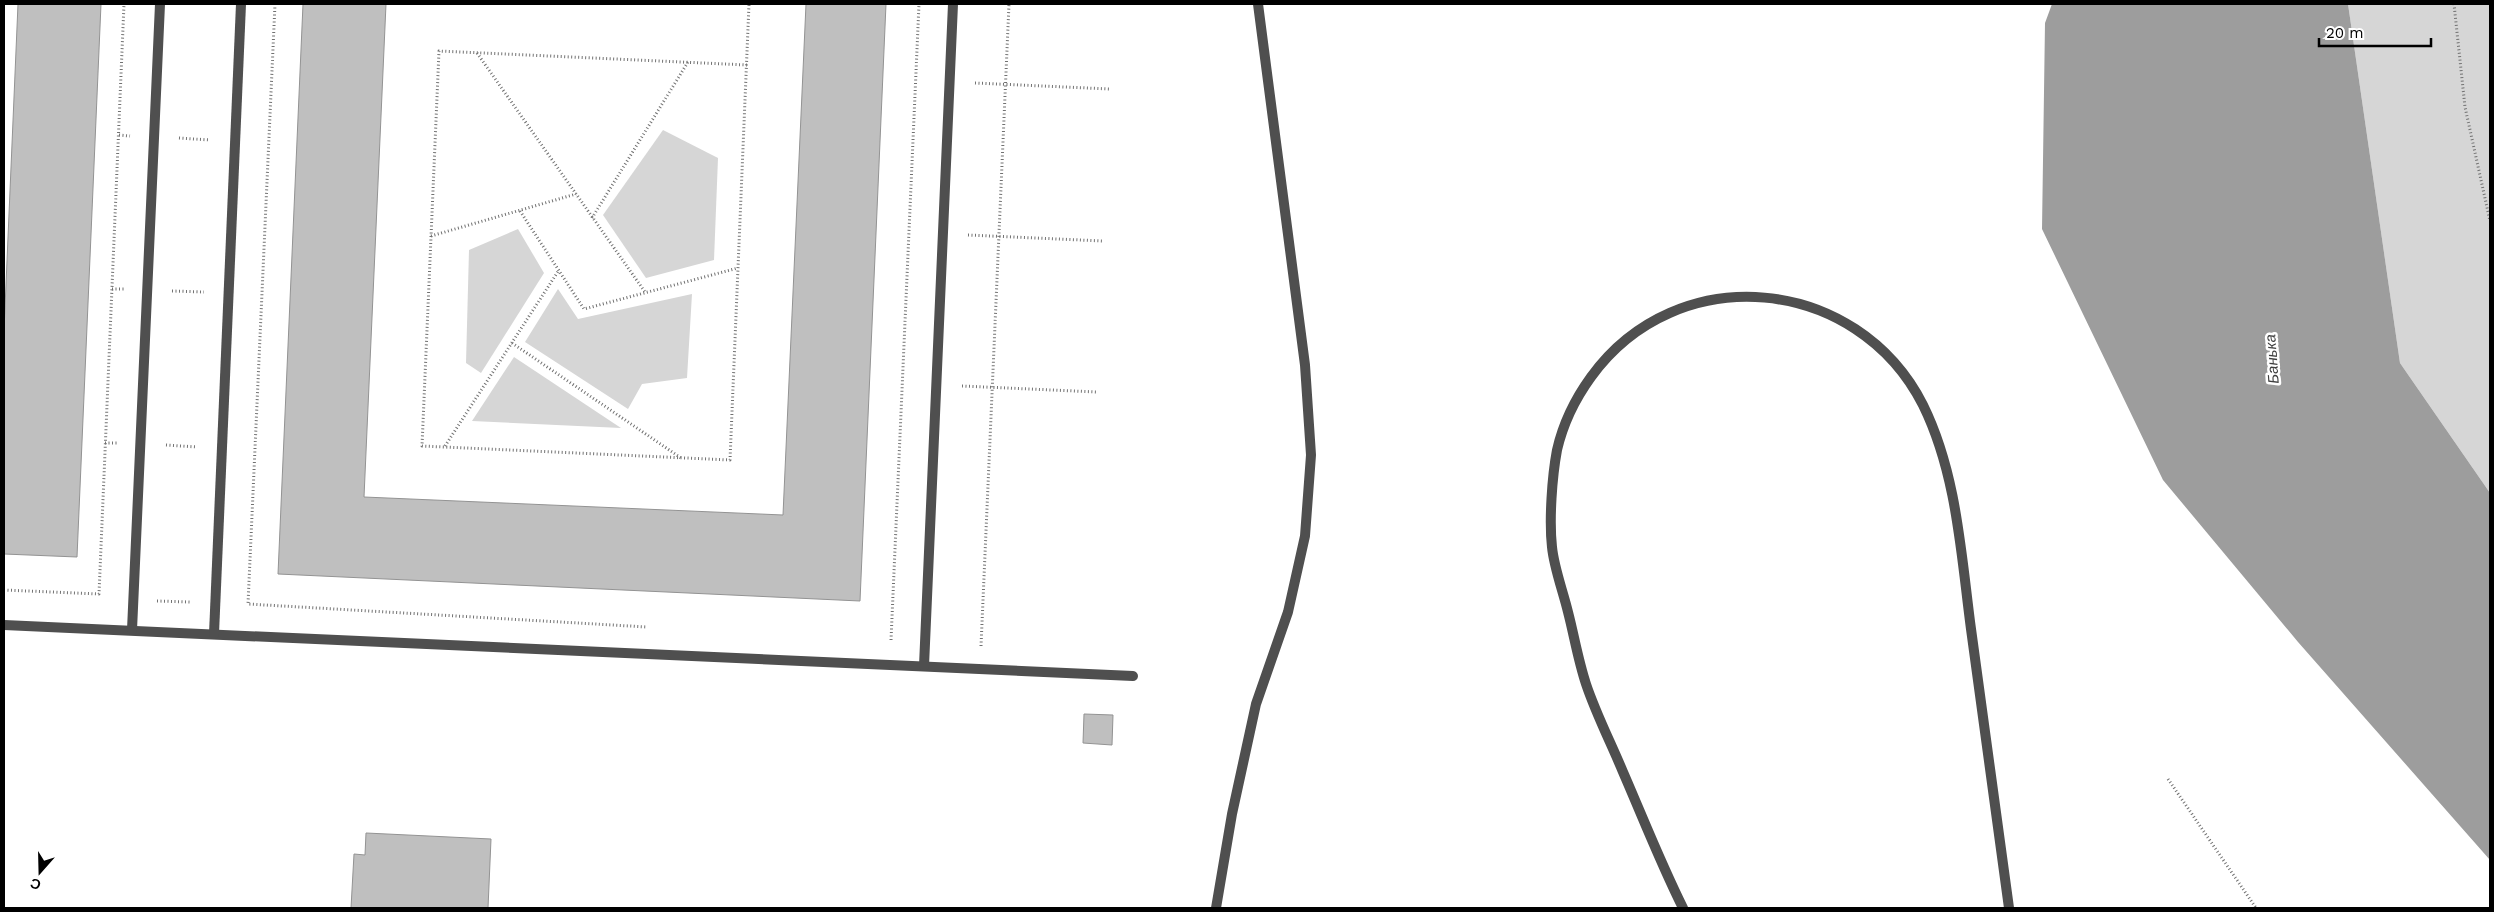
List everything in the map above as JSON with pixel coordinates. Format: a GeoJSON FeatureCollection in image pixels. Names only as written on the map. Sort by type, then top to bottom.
{"type":"FeatureCollection","features":[{"type":"Feature","properties":{"kind":"street"},"geometry":{"type":"LineString","coordinates":[[132,630],[160,4]]}},
{"type":"Feature","properties":{"kind":"street"},"geometry":{"type":"LineString","coordinates":[[214,634],[241,4]]}},
{"type":"Feature","properties":{"kind":"street"},"geometry":{"type":"LineString","coordinates":[[924,666],[953,4]]}},
{"type":"Feature","properties":{"kind":"street"},"geometry":{"type":"LineString","coordinates":[[1216,908],[1232,814],[1256,704],[1288,612],[1305,536],[1311,455],[1305,366],[1258,4]]}},
{"type":"Feature","properties":{"kind":"street"},"geometry":{"type":"LineString","coordinates":[[1683,908],[1586,683],[1552,547],[1553,481],[1558,449],[1567,418],[1586,383],[1600,364],[1623,341],[1650,322],[1679,308],[1710,300],[1742,296],[1774,298],[1805,304],[1835,317],[1862,333],[1887,354],[1908,379],[1924,407],[1953,490],[2009,908]]}},
{"type":"Feature","properties":{"kind":"street"},"geometry":{"type":"LineString","coordinates":[[4,625],[1133,676]]}},
{"type":"Feature","properties":{"kind":"path"},"geometry":{"type":"LineString","coordinates":[[99,594],[124,4]]}},
{"type":"Feature","properties":{"kind":"path"},"geometry":{"type":"LineString","coordinates":[[248,604],[275,4]]}},
{"type":"Feature","properties":{"kind":"path"},"geometry":{"type":"LineString","coordinates":[[747,65],[439,51],[422,446],[730,460],[750,4]]}},
{"type":"Feature","properties":{"kind":"path"},"geometry":{"type":"LineString","coordinates":[[881,640],[891,640],[918,4]]}},
{"type":"Feature","properties":{"kind":"path"},"geometry":{"type":"LineString","coordinates":[[980,669],[1009,4]]}},
{"type":"Feature","properties":{"kind":"path"},"geometry":{"type":"LineString","coordinates":[[2454,4],[2465,108],[2490,221]]}},
{"type":"Feature","properties":{"kind":"path"},"geometry":{"type":"LineString","coordinates":[[477,53],[645,292]]}},
{"type":"Feature","properties":{"kind":"path"},"geometry":{"type":"LineString","coordinates":[[592,218],[688,62]]}},
{"type":"Feature","properties":{"kind":"path"},"geometry":{"type":"LineString","coordinates":[[949,82],[1110,89]]}},
{"type":"Feature","properties":{"kind":"path"},"geometry":{"type":"LineString","coordinates":[[118,135],[269,142]]}},
{"type":"Feature","properties":{"kind":"path"},"geometry":{"type":"LineString","coordinates":[[431,236],[576,194]]}},
{"type":"Feature","properties":{"kind":"path"},"geometry":{"type":"LineString","coordinates":[[520,211],[584,308],[738,268]]}},
{"type":"Feature","properties":{"kind":"path"},"geometry":{"type":"LineString","coordinates":[[943,234],[1103,241]]}},
{"type":"Feature","properties":{"kind":"path"},"geometry":{"type":"LineString","coordinates":[[445,447],[559,270]]}},
{"type":"Feature","properties":{"kind":"path"},"geometry":{"type":"LineString","coordinates":[[112,289],[262,294]]}},
{"type":"Feature","properties":{"kind":"path"},"geometry":{"type":"LineString","coordinates":[[512,343],[682,458]]}},
{"type":"Feature","properties":{"kind":"path"},"geometry":{"type":"LineString","coordinates":[[936,385],[1097,392]]}},
{"type":"Feature","properties":{"kind":"path"},"geometry":{"type":"LineString","coordinates":[[105,443],[255,449]]}},
{"type":"Feature","properties":{"kind":"path"},"geometry":{"type":"LineString","coordinates":[[4,590],[99,594],[134,600],[248,604],[654,627]]}},
{"type":"Feature","properties":{"kind":"path"},"geometry":{"type":"LineString","coordinates":[[2168,779],[2256,908]]}},
{"type":"Feature","properties":{"kind":"shaded area"},"geometry":{"type":"Polygon","coordinates":[[[2348,4],[2490,4],[2490,493],[2400,363],[2348,4]]]}},
{"type":"Feature","properties":{"kind":"shaded area"},"geometry":{"type":"Polygon","coordinates":[[[663,130],[718,158],[714,260],[646,278],[603,215],[663,130]]]}},
{"type":"Feature","properties":{"kind":"shaded area"},"geometry":{"type":"Polygon","coordinates":[[[518,229],[544,273],[481,373],[466,363],[469,250],[518,229]]]}},
{"type":"Feature","properties":{"kind":"shaded area"},"geometry":{"type":"Polygon","coordinates":[[[558,289],[578,319],[692,294],[687,378],[642,384],[628,409],[525,342],[558,289]]]}},
{"type":"Feature","properties":{"kind":"shaded area"},"geometry":{"type":"Polygon","coordinates":[[[514,357],[621,428],[472,421],[514,357]]]}},
{"type":"Feature","properties":{"kind":"water","name":"Банька"},"geometry":{"type":"Polygon","coordinates":[[[2052,4],[2348,4],[2400,363],[2490,493],[2490,860],[2298,642],[2163,480],[2042,229],[2045,23],[2052,4]]]}},
{"type":"Feature","properties":{"kind":"building"},"geometry":{"type":"Polygon","coordinates":[[[18,4],[101,4],[77,557],[4,554],[4,331],[18,4]]]}},
{"type":"Feature","properties":{"kind":"building"},"geometry":{"type":"Polygon","coordinates":[[[303,4],[386,4],[364,497],[783,515],[806,4],[886,4],[860,601],[278,574],[303,4]]]}},
{"type":"Feature","properties":{"kind":"building"},"geometry":{"type":"Polygon","coordinates":[[[1084,714],[1113,715],[1112,745],[1083,743],[1084,714]]]}},
{"type":"Feature","properties":{"kind":"building"},"geometry":{"type":"Polygon","coordinates":[[[366,833],[491,839],[488,908],[351,908],[354,854],[365,855],[366,833]]]}}]}
